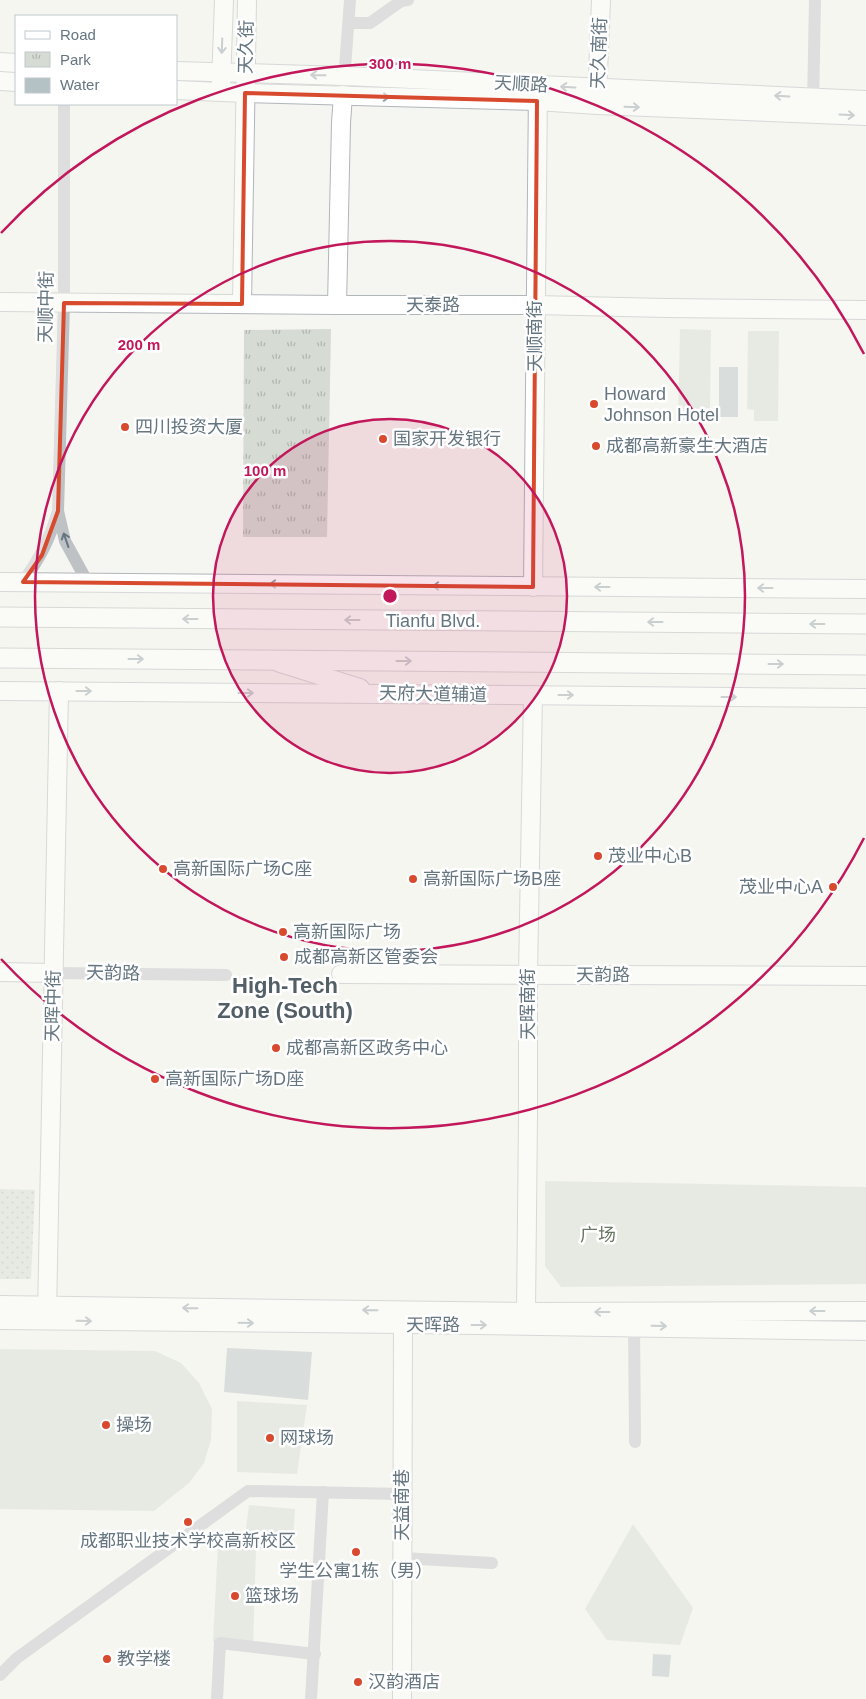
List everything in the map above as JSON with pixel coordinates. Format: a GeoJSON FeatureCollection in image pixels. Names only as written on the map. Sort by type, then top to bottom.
{"type":"FeatureCollection","features":[{"type":"Feature","properties":{"kind":"main road","name":"Tianfu Blvd."},"geometry":{"type":"LineString","coordinates":[[0,617],[866,624]]}},
{"type":"Feature","properties":{"kind":"main road"},"geometry":{"type":"LineString","coordinates":[[0,658],[866,665]]}},
{"type":"Feature","properties":{"kind":"street","name":"天久街"},"geometry":{"type":"LineString","coordinates":[[221,92],[224,0]]}},
{"type":"Feature","properties":{"kind":"street","name":"天久街"},"geometry":{"type":"LineString","coordinates":[[242,304],[247,0]]}},
{"type":"Feature","properties":{"kind":"street"},"geometry":{"type":"LineString","coordinates":[[337,306],[340,123],[350,23],[350,0]]}},
{"type":"Feature","properties":{"kind":"street"},"geometry":{"type":"LineString","coordinates":[[350,23],[370,23],[401,1],[408,0]]}},
{"type":"Feature","properties":{"kind":"street","name":"天久南街"},"geometry":{"type":"LineString","coordinates":[[598,97],[602,0]]}},
{"type":"Feature","properties":{"kind":"street"},"geometry":{"type":"LineString","coordinates":[[813,105],[815,0]]}},
{"type":"Feature","properties":{"kind":"street"},"geometry":{"type":"LineString","coordinates":[[0,62],[15,63]]}},
{"type":"Feature","properties":{"kind":"street","name":"天顺路"},"geometry":{"type":"LineString","coordinates":[[178,71],[344,76],[598,97],[813,105],[866,100]]}},
{"type":"Feature","properties":{"kind":"street"},"geometry":{"type":"LineString","coordinates":[[0,81],[15,82]]}},
{"type":"Feature","properties":{"kind":"street","name":"天顺路"},"geometry":{"type":"LineString","coordinates":[[178,90],[343,96],[537,93]]}},
{"type":"Feature","properties":{"kind":"street","name":"天顺南街"},"geometry":{"type":"LineString","coordinates":[[533,587],[537,93]]}},
{"type":"Feature","properties":{"kind":"street","name":"天顺中街"},"geometry":{"type":"LineString","coordinates":[[58,511],[64,303],[64,105]]}},
{"type":"Feature","properties":{"kind":"street","name":"天顺路"},"geometry":{"type":"LineString","coordinates":[[813,105],[866,116]]}},
{"type":"Feature","properties":{"kind":"street","name":"天泰路"},"geometry":{"type":"LineString","coordinates":[[0,302],[337,306],[535,305],[866,310]]}},
{"type":"Feature","properties":{"kind":"street"},"geometry":{"type":"LineString","coordinates":[[23,582],[42,555],[58,511]]}},
{"type":"Feature","properties":{"kind":"street"},"geometry":{"type":"LineString","coordinates":[[58,511],[65,541],[88,583]]}},
{"type":"Feature","properties":{"kind":"street"},"geometry":{"type":"LineString","coordinates":[[0,582],[866,589]]}},
{"type":"Feature","properties":{"kind":"street"},"geometry":{"type":"LineString","coordinates":[[270,660],[380,694]]}},
{"type":"Feature","properties":{"kind":"street","name":"天府大道辅道"},"geometry":{"type":"LineString","coordinates":[[0,691],[866,698]]}},
{"type":"Feature","properties":{"kind":"street","name":"天晖中街"},"geometry":{"type":"LineString","coordinates":[[48,1313],[59,691]]}},
{"type":"Feature","properties":{"kind":"street","name":"天晖南街"},"geometry":{"type":"LineString","coordinates":[[526,1312],[532,695]]}},
{"type":"Feature","properties":{"kind":"street","name":"天韵路"},"geometry":{"type":"LineString","coordinates":[[0,972],[226,974]]}},
{"type":"Feature","properties":{"kind":"street","name":"天韵路"},"geometry":{"type":"LineString","coordinates":[[341,974],[866,976]]}},
{"type":"Feature","properties":{"kind":"street","name":"天晖路"},"geometry":{"type":"LineString","coordinates":[[0,1305],[48,1313],[403,1318],[634,1319],[866,1311]]}},
{"type":"Feature","properties":{"kind":"street","name":"天晖路"},"geometry":{"type":"LineString","coordinates":[[403,1318],[526,1312],[866,1331]]}},
{"type":"Feature","properties":{"kind":"street","name":"天晖路"},"geometry":{"type":"LineString","coordinates":[[0,1320],[48,1313]]}},
{"type":"Feature","properties":{"kind":"street","name":"天益南巷"},"geometry":{"type":"LineString","coordinates":[[402,1699],[403,1318]]}},
{"type":"Feature","properties":{"kind":"street"},"geometry":{"type":"LineString","coordinates":[[634,1319],[635,1442]]}},
{"type":"Feature","properties":{"kind":"street"},"geometry":{"type":"LineString","coordinates":[[0,1675],[17,1658],[248,1491],[402,1494]]}},
{"type":"Feature","properties":{"kind":"street"},"geometry":{"type":"LineString","coordinates":[[311,1699],[323,1492]]}},
{"type":"Feature","properties":{"kind":"street"},"geometry":{"type":"LineString","coordinates":[[402,1558],[492,1563]]}},
{"type":"Feature","properties":{"kind":"street"},"geometry":{"type":"LineString","coordinates":[[217,1699],[220,1643],[315,1654]]}},
{"type":"Feature","properties":{"kind":"highlighted area"},"geometry":{"type":"Polygon","coordinates":[[[245,93],[537,101],[533,587],[23,582],[42,555],[58,511],[64,303],[242,304],[245,93]]]}},
{"type":"Feature","properties":{"kind":"green space"},"geometry":{"type":"Polygon","coordinates":[[[331,329],[327,537],[243,537],[244,330],[331,329]]]}},
{"type":"Feature","properties":{"kind":"green space"},"geometry":{"type":"Polygon","coordinates":[[[680,329],[711,330],[710,408],[704,409],[704,420],[678,420],[680,329]]]}},
{"type":"Feature","properties":{"kind":"green space"},"geometry":{"type":"Polygon","coordinates":[[[748,331],[779,331],[778,421],[754,421],[754,410],[747,409],[748,331]]]}},
{"type":"Feature","properties":{"kind":"green space","name":"广场"},"geometry":{"type":"Polygon","coordinates":[[[545,1181],[866,1187],[866,1284],[561,1287],[545,1266],[545,1181]]]}},
{"type":"Feature","properties":{"kind":"green space"},"geometry":{"type":"Polygon","coordinates":[[[0,1189],[35,1190],[31,1279],[0,1279],[0,1189]]]}},
{"type":"Feature","properties":{"kind":"green space","name":"操场"},"geometry":{"type":"Polygon","coordinates":[[[0,1349],[155,1351],[181,1363],[199,1383],[212,1409],[211,1440],[204,1463],[189,1483],[154,1511],[0,1509],[0,1349]]]}},
{"type":"Feature","properties":{"kind":"green space","name":"网球场"},"geometry":{"type":"Polygon","coordinates":[[[237,1401],[307,1405],[297,1474],[237,1472],[237,1401]]]}},
{"type":"Feature","properties":{"kind":"green space","name":"篮球场"},"geometry":{"type":"Polygon","coordinates":[[[249,1505],[295,1509],[293,1541],[256,1549],[253,1647],[213,1642],[218,1544],[244,1544],[249,1505]]]}},
{"type":"Feature","properties":{"kind":"green space"},"geometry":{"type":"Polygon","coordinates":[[[633,1524],[693,1608],[680,1645],[607,1640],[585,1609],[633,1524]]]}},
{"type":"Feature","properties":{"kind":"water"},"geometry":{"type":"Polygon","coordinates":[[[719,367],[738,367],[738,417],[719,417],[719,367]]]}},
{"type":"Feature","properties":{"kind":"water"},"geometry":{"type":"Polygon","coordinates":[[[227,1348],[312,1352],[308,1400],[224,1392],[227,1348]]]}},
{"type":"Feature","properties":{"kind":"water"},"geometry":{"type":"Polygon","coordinates":[[[653,1654],[671,1655],[669,1677],[652,1676],[653,1654]]]}},
{"type":"Feature","properties":{"kind":"place","name":"Howard Johnson Hotel"},"geometry":{"type":"Point","coordinates":[594,404]}},
{"type":"Feature","properties":{"kind":"place","name":"四川投资大厦"},"geometry":{"type":"Point","coordinates":[125,427]}},
{"type":"Feature","properties":{"kind":"place","name":"国家开发银行"},"geometry":{"type":"Point","coordinates":[383,439]}},
{"type":"Feature","properties":{"kind":"place","name":"成都高新豪生大酒店"},"geometry":{"type":"Point","coordinates":[596,446]}},
{"type":"Feature","properties":{"kind":"place","name":"茂业中心B"},"geometry":{"type":"Point","coordinates":[598,856]}},
{"type":"Feature","properties":{"kind":"place","name":"高新国际广场C座"},"geometry":{"type":"Point","coordinates":[163,869]}},
{"type":"Feature","properties":{"kind":"place","name":"高新国际广场B座"},"geometry":{"type":"Point","coordinates":[413,879]}},
{"type":"Feature","properties":{"kind":"place","name":"茂业中心A"},"geometry":{"type":"Point","coordinates":[833,887]}},
{"type":"Feature","properties":{"kind":"place","name":"高新国际广场"},"geometry":{"type":"Point","coordinates":[283,932]}},
{"type":"Feature","properties":{"kind":"place","name":"成都高新区管委会"},"geometry":{"type":"Point","coordinates":[284,957]}},
{"type":"Feature","properties":{"kind":"place","name":"成都高新区政务中心"},"geometry":{"type":"Point","coordinates":[276,1048]}},
{"type":"Feature","properties":{"kind":"place","name":"高新国际广场D座"},"geometry":{"type":"Point","coordinates":[155,1079]}},
{"type":"Feature","properties":{"kind":"place","name":"操场"},"geometry":{"type":"Point","coordinates":[106,1425]}},
{"type":"Feature","properties":{"kind":"place","name":"网球场"},"geometry":{"type":"Point","coordinates":[270,1438]}},
{"type":"Feature","properties":{"kind":"place","name":"成都职业技术学校高新校区"},"geometry":{"type":"Point","coordinates":[188,1522]}},
{"type":"Feature","properties":{"kind":"place","name":"学生公寓1栋（男）"},"geometry":{"type":"Point","coordinates":[356,1552]}},
{"type":"Feature","properties":{"kind":"place","name":"篮球场"},"geometry":{"type":"Point","coordinates":[235,1596]}},
{"type":"Feature","properties":{"kind":"place","name":"教学楼"},"geometry":{"type":"Point","coordinates":[107,1659]}},
{"type":"Feature","properties":{"kind":"place","name":"汉韵酒店"},"geometry":{"type":"Point","coordinates":[358,1682]}},
{"type":"Feature","properties":{"kind":"district","name":"High-Tech Zone (South)"},"geometry":{"type":"Point","coordinates":[285,998]}}]}
